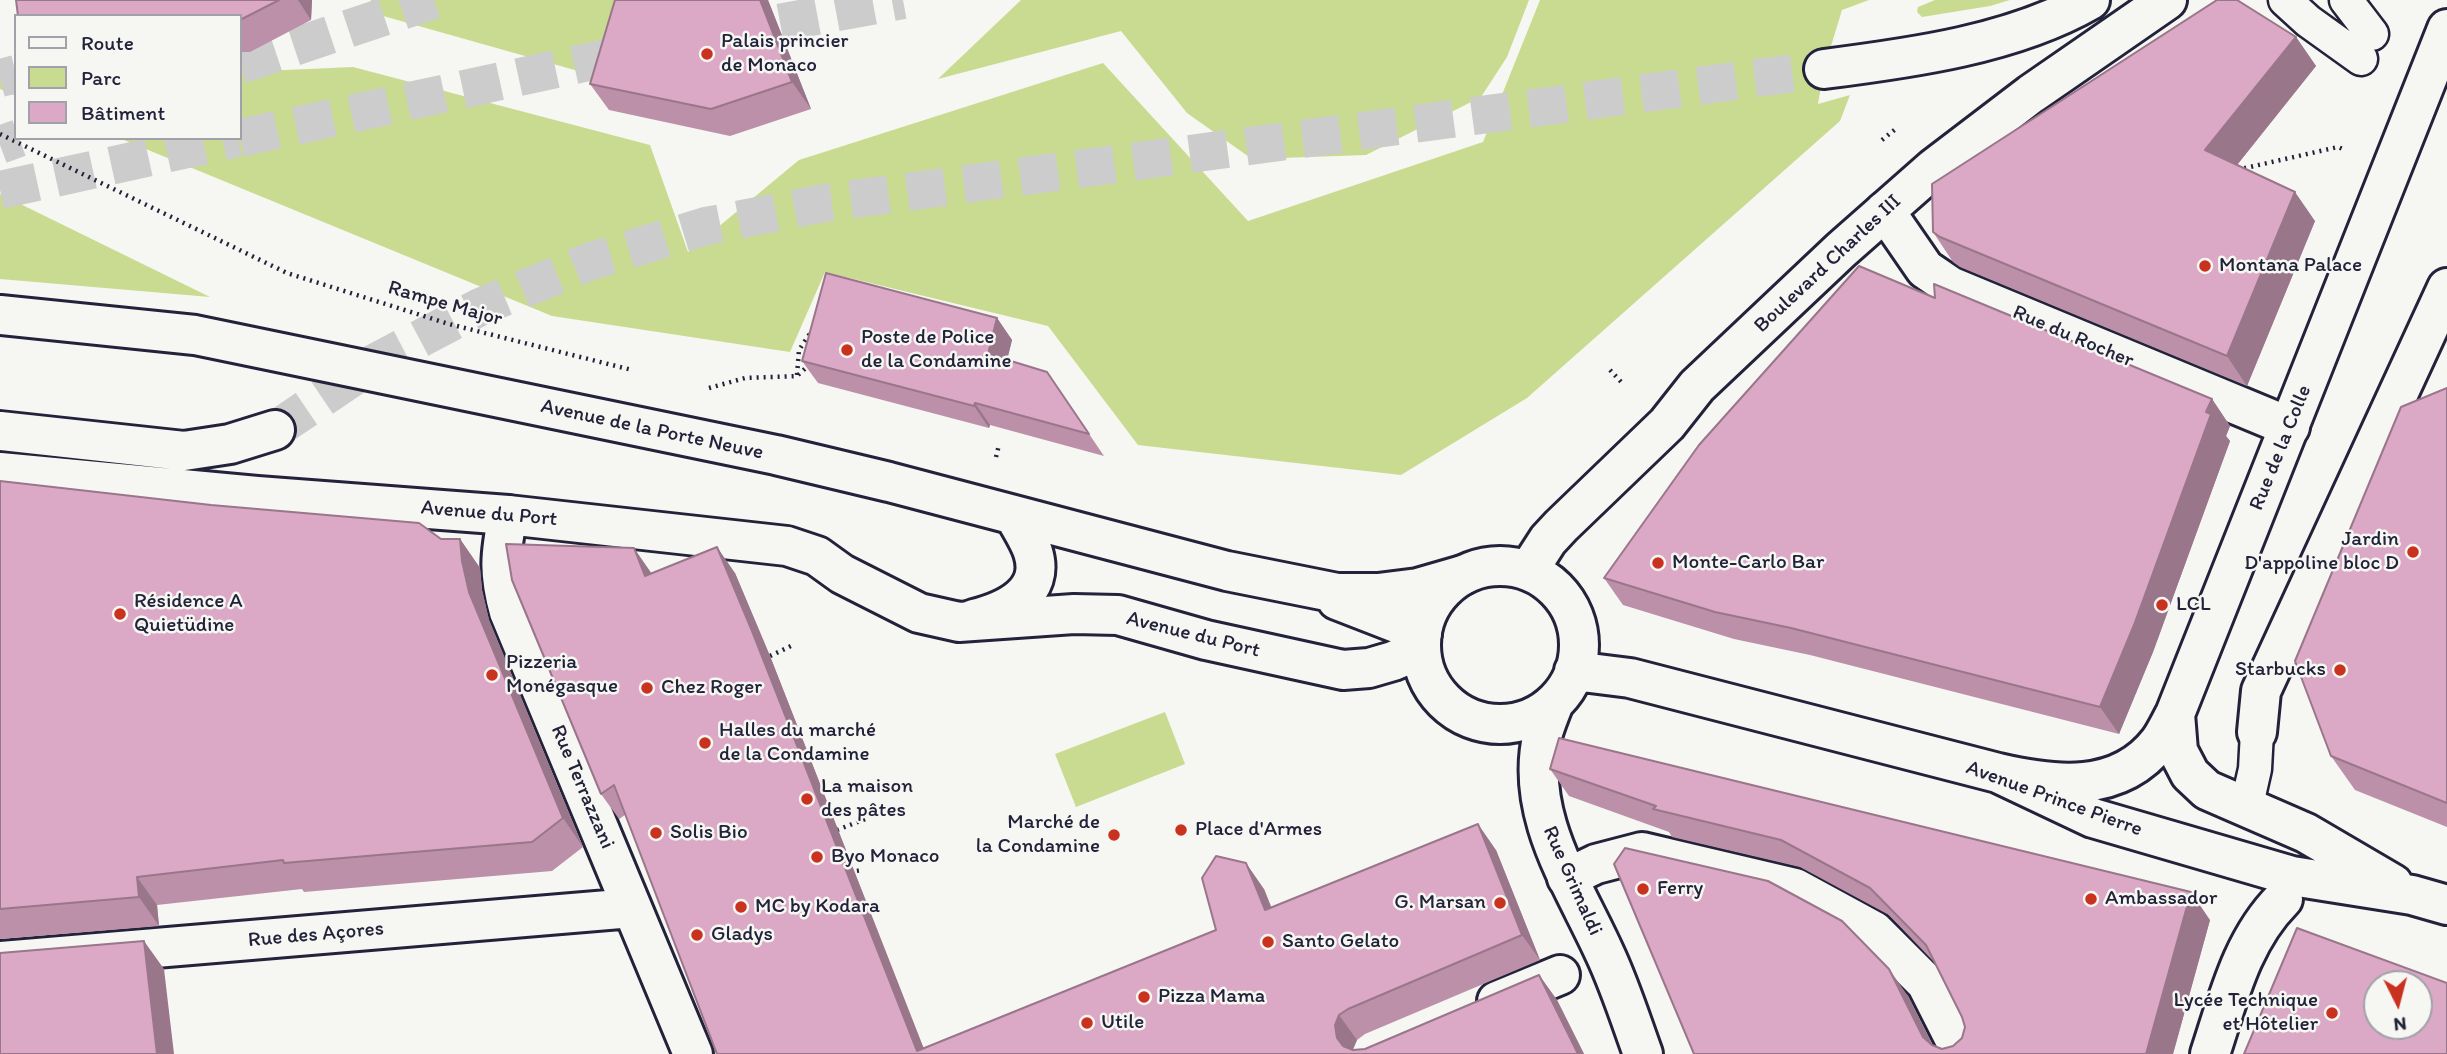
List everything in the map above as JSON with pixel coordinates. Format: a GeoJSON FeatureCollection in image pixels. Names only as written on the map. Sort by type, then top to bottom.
{"type":"FeatureCollection","features":[{"type":"Feature","properties":{"kind":"main road"},"geometry":{"type":"LineString","coordinates":[[1824,69],[1916,57],[2016,32],[2090,0]]}},
{"type":"Feature","properties":{"kind":"main road","name":"Boulevard Charles III"},"geometry":{"type":"LineString","coordinates":[[1528,571],[1548,540],[1667,424],[1697,386],[1841,250],[1934,168],[2031,94],[2167,0]]}},
{"type":"Feature","properties":{"kind":"main road","name":"Rue de la Colle"},"geometry":{"type":"LineString","coordinates":[[1998,773],[2034,781],[2070,784],[2106,780],[2135,765],[2158,743],[2175,714],[2447,29]]}},
{"type":"Feature","properties":{"kind":"main road","name":"Rue du Rocher"},"geometry":{"type":"LineString","coordinates":[[1885,211],[1925,269],[1950,286],[2290,427]]}},
{"type":"Feature","properties":{"kind":"main road"},"geometry":{"type":"LineString","coordinates":[[2258,733],[2261,691],[2447,288]]}},
{"type":"Feature","properties":{"kind":"main road","name":"Avenue de la Porte Neuve"},"geometry":{"type":"LineString","coordinates":[[0,316],[195,335],[776,455],[1227,571],[1296,586],[1337,593],[1378,593],[1418,588],[1463,575]]}},
{"type":"Feature","properties":{"kind":"main road"},"geometry":{"type":"LineString","coordinates":[[0,431],[184,451],[230,444],[275,430]]}},
{"type":"Feature","properties":{"kind":"main road","name":"Avenue du Port"},"geometry":{"type":"LineString","coordinates":[[0,472],[257,496],[508,515],[787,546],[817,556],[842,574],[919,613],[959,622],[1074,614],[1118,615],[1218,643],[1343,670],[1393,662],[1422,641]]}},
{"type":"Feature","properties":{"kind":"main road","name":"Rue Terrazzani"},"geometry":{"type":"LineString","coordinates":[[508,515],[500,561],[502,587],[509,612],[693,1054]]}},
{"type":"Feature","properties":{"kind":"main road","name":"Avenue du Port"},"geometry":{"type":"LineString","coordinates":[[959,622],[995,614],[1015,604],[1027,591],[1034,576],[1033,553],[1015,517]]}},
{"type":"Feature","properties":{"kind":"main road"},"geometry":{"type":"LineString","coordinates":[[1495,566],[1528,571],[1555,588],[1566,600],[1573,615],[1579,646],[1574,671],[1563,693],[1541,712],[1518,722],[1477,721],[1462,715],[1438,694],[1426,672],[1422,641],[1431,606],[1450,583],[1478,569],[1495,566]]}},
{"type":"Feature","properties":{"kind":"main road","name":"Avenue de la Porte Neuve"},"geometry":{"type":"LineString","coordinates":[[1296,586],[1422,641]]}},
{"type":"Feature","properties":{"kind":"main road","name":"Avenue Prince Pierre"},"geometry":{"type":"LineString","coordinates":[[1574,671],[1630,678],[1998,773],[2093,818],[2292,876],[2429,900]]}},
{"type":"Feature","properties":{"kind":"main road","name":"Rue Grimaldi"},"geometry":{"type":"LineString","coordinates":[[1554,703],[1543,733],[1539,761],[1545,823],[1567,878],[1606,955],[1643,1054]]}},
{"type":"Feature","properties":{"kind":"main road","name":"Avenue Prince Pierre"},"geometry":{"type":"LineString","coordinates":[[2175,714],[2178,751],[2190,774],[2207,790],[2306,833],[2429,900]]}},
{"type":"Feature","properties":{"kind":"main road"},"geometry":{"type":"LineString","coordinates":[[1567,878],[1596,864],[1642,852],[1795,888],[1874,931],[1926,983],[1962,1054]]}},
{"type":"Feature","properties":{"kind":"main road"},"geometry":{"type":"LineString","coordinates":[[2210,1054],[2244,957],[2258,927],[2283,900]]}},
{"type":"Feature","properties":{"kind":"main road","name":"Rue des Açores"},"geometry":{"type":"LineString","coordinates":[[0,961],[632,908]]}},
{"type":"Feature","properties":{"kind":"main road"},"geometry":{"type":"LineString","coordinates":[[1469,1013],[1560,975]]}},
{"type":"Feature","properties":{"kind":"lane"},"geometry":{"type":"LineString","coordinates":[[2286,0],[2308,21],[2367,46],[2346,0]]}},
{"type":"Feature","properties":{"kind":"lane"},"geometry":{"type":"LineString","coordinates":[[2246,809],[2255,769],[2258,733]]}},
{"type":"Feature","properties":{"kind":"path"},"geometry":{"type":"LineString","coordinates":[[1882,140],[1898,127]]}},
{"type":"Feature","properties":{"kind":"path","name":"Rampe Major"},"geometry":{"type":"LineString","coordinates":[[0,134],[287,273],[449,324],[638,372]]}},
{"type":"Feature","properties":{"kind":"path"},"geometry":{"type":"LineString","coordinates":[[2230,162],[2241,169],[2338,147],[2353,152]]}},
{"type":"Feature","properties":{"kind":"path"},"geometry":{"type":"LineString","coordinates":[[797,376],[799,350],[809,335],[820,334]]}},
{"type":"Feature","properties":{"kind":"path"},"geometry":{"type":"LineString","coordinates":[[718,392],[705,389],[745,378],[797,376],[816,359]]}},
{"type":"Feature","properties":{"kind":"path"},"geometry":{"type":"LineString","coordinates":[[1610,370],[1624,385]]}},
{"type":"Feature","properties":{"kind":"path"},"geometry":{"type":"LineString","coordinates":[[995,460],[999,444]]}},
{"type":"Feature","properties":{"kind":"path"},"geometry":{"type":"LineString","coordinates":[[770,656],[793,645]]}},
{"type":"Feature","properties":{"kind":"path"},"geometry":{"type":"LineString","coordinates":[[837,830],[868,818]]}},
{"type":"Feature","properties":{"kind":"path"},"geometry":{"type":"LineString","coordinates":[[848,873],[862,870]]}},
{"type":"Feature","properties":{"kind":"green space"},"geometry":{"type":"Polygon","coordinates":[[[371,0],[633,0],[610,80],[369,12],[371,0]]]}},
{"type":"Feature","properties":{"kind":"green space"},"geometry":{"type":"Polygon","coordinates":[[[1021,0],[1529,0],[1507,57],[1481,97],[1366,155],[1252,159],[1187,113],[1121,31],[938,79],[1021,0]]]}},
{"type":"Feature","properties":{"kind":"green space"},"geometry":{"type":"Polygon","coordinates":[[[1540,0],[1869,0],[1842,10],[1824,69],[1818,104],[1850,95],[1840,121],[1527,398],[1401,475],[1138,445],[1048,326],[825,272],[790,352],[552,316],[124,140],[242,140],[242,72],[353,67],[650,145],[688,252],[799,160],[1103,63],[1248,221],[1483,142],[1540,0]]]}},
{"type":"Feature","properties":{"kind":"green space"},"geometry":{"type":"Polygon","coordinates":[[[1935,0],[2010,0],[1922,17],[1917,12],[1918,7],[1935,0]]]}},
{"type":"Feature","properties":{"kind":"green space"},"geometry":{"type":"Polygon","coordinates":[[[0,67],[14,68],[14,95],[0,89],[0,67]]]}},
{"type":"Feature","properties":{"kind":"green space"},"geometry":{"type":"Polygon","coordinates":[[[0,194],[210,297],[0,279],[0,194]]]}},
{"type":"Feature","properties":{"kind":"green space"},"geometry":{"type":"Polygon","coordinates":[[[1165,712],[1185,764],[1076,807],[1055,754],[1165,712]]]}},
{"type":"Feature","properties":{"kind":"building"},"geometry":{"type":"Polygon","coordinates":[[[16,0],[279,0],[242,19],[242,14],[18,14],[16,0]]]}},
{"type":"Feature","properties":{"kind":"building","name":"Palais princier de Monaco"},"geometry":{"type":"Polygon","coordinates":[[[615,0],[760,0],[792,82],[711,109],[590,84],[615,0]]]}},
{"type":"Feature","properties":{"kind":"building"},"geometry":{"type":"Polygon","coordinates":[[[2217,0],[2237,0],[2296,37],[2205,150],[2295,192],[2227,356],[1933,232],[1932,184],[2217,0]]]}},
{"type":"Feature","properties":{"kind":"building"},"geometry":{"type":"Polygon","coordinates":[[[1859,266],[1935,298],[1934,284],[2212,399],[2206,412],[2211,414],[2134,625],[2100,707],[1791,628],[1715,612],[1604,578],[1699,445],[1859,266]]]}},
{"type":"Feature","properties":{"kind":"building"},"geometry":{"type":"Polygon","coordinates":[[[826,273],[997,318],[988,354],[1047,372],[1089,434],[802,361],[826,273]]]}},
{"type":"Feature","properties":{"kind":"building","name":"Jardin D'appoline bloc D"},"geometry":{"type":"Polygon","coordinates":[[[2447,388],[2447,803],[2331,756],[2295,661],[2401,407],[2447,388]]]}},
{"type":"Feature","properties":{"kind":"building"},"geometry":{"type":"Polygon","coordinates":[[[0,481],[211,505],[419,523],[441,539],[460,539],[469,592],[563,818],[532,842],[284,863],[283,860],[137,877],[139,897],[0,909],[0,481]]]}},
{"type":"Feature","properties":{"kind":"building"},"geometry":{"type":"Polygon","coordinates":[[[506,544],[634,548],[645,576],[717,547],[917,1051],[1216,930],[1202,878],[1216,856],[1246,863],[1265,910],[1478,824],[1522,935],[1348,1009],[1339,1015],[1335,1025],[1337,1038],[1343,1046],[1353,1050],[1365,1049],[1539,975],[1578,1054],[717,1054],[614,785],[601,794],[512,580],[506,544]]]}},
{"type":"Feature","properties":{"kind":"building"},"geometry":{"type":"Polygon","coordinates":[[[1559,738],[2191,892],[2146,1054],[1694,1054],[1614,864],[1625,848],[1768,881],[1842,921],[1889,969],[1923,1037],[1932,1045],[1942,1049],[1953,1046],[1962,1038],[1965,1027],[1926,945],[1870,888],[1781,840],[1653,809],[1656,806],[1550,769],[1559,738]]]}},
{"type":"Feature","properties":{"kind":"building","name":"Lycée Technique et Hôtelier"},"geometry":{"type":"Polygon","coordinates":[[[2297,928],[2412,970],[2363,970],[2363,1040],[2433,1040],[2433,978],[2447,983],[2447,1054],[2244,1054],[2297,928]]]}},
{"type":"Feature","properties":{"kind":"building"},"geometry":{"type":"Polygon","coordinates":[[[144,941],[157,1054],[0,1054],[0,953],[144,941]]]}},
{"type":"Feature","properties":{"kind":"tunnel"},"geometry":{"type":"LineString","coordinates":[[242,64],[434,0]]}},
{"type":"Feature","properties":{"kind":"tunnel"},"geometry":{"type":"LineString","coordinates":[[724,33],[903,0]]}},
{"type":"Feature","properties":{"kind":"tunnel"},"geometry":{"type":"LineString","coordinates":[[242,138],[648,49]]}},
{"type":"Feature","properties":{"kind":"tunnel"},"geometry":{"type":"LineString","coordinates":[[275,430],[374,363],[480,307],[591,261],[706,226],[824,203],[1824,69]]}},
{"type":"Feature","properties":{"kind":"tunnel"},"geometry":{"type":"LineString","coordinates":[[0,78],[14,74]]}},
{"type":"Feature","properties":{"kind":"tunnel"},"geometry":{"type":"LineString","coordinates":[[0,145],[14,140]]}},
{"type":"Feature","properties":{"kind":"tunnel"},"geometry":{"type":"LineString","coordinates":[[0,190],[229,140]]}},
{"type":"Feature","properties":{"kind":"place","name":"Palais princier de Monaco"},"geometry":{"type":"Point","coordinates":[707,54]}},
{"type":"Feature","properties":{"kind":"place","name":"Montana Palace"},"geometry":{"type":"Point","coordinates":[2205,266]}},
{"type":"Feature","properties":{"kind":"place","name":"Poste de Police de la Condamine"},"geometry":{"type":"Point","coordinates":[847,350]}},
{"type":"Feature","properties":{"kind":"place","name":"Jardin D'appoline bloc D"},"geometry":{"type":"Point","coordinates":[2413,552]}},
{"type":"Feature","properties":{"kind":"place","name":"Monte-Carlo Bar"},"geometry":{"type":"Point","coordinates":[1658,563]}},
{"type":"Feature","properties":{"kind":"place","name":"LCL"},"geometry":{"type":"Point","coordinates":[2162,605]}},
{"type":"Feature","properties":{"kind":"place","name":"Résidence A Quietüdine"},"geometry":{"type":"Point","coordinates":[120,614]}},
{"type":"Feature","properties":{"kind":"place","name":"Starbucks"},"geometry":{"type":"Point","coordinates":[2340,670]}},
{"type":"Feature","properties":{"kind":"place","name":"Pizzeria Monégasque"},"geometry":{"type":"Point","coordinates":[492,675]}},
{"type":"Feature","properties":{"kind":"place","name":"Chez Roger"},"geometry":{"type":"Point","coordinates":[647,688]}},
{"type":"Feature","properties":{"kind":"place","name":"Halles du marché de la Condamine"},"geometry":{"type":"Point","coordinates":[705,743]}},
{"type":"Feature","properties":{"kind":"place","name":"La maison des pâtes"},"geometry":{"type":"Point","coordinates":[807,799]}},
{"type":"Feature","properties":{"kind":"place","name":"Place d'Armes"},"geometry":{"type":"Point","coordinates":[1181,830]}},
{"type":"Feature","properties":{"kind":"place","name":"Solis Bio"},"geometry":{"type":"Point","coordinates":[656,833]}},
{"type":"Feature","properties":{"kind":"place","name":"Marché de la Condamine"},"geometry":{"type":"Point","coordinates":[1114,835]}},
{"type":"Feature","properties":{"kind":"place","name":"Byo Monaco"},"geometry":{"type":"Point","coordinates":[817,857]}},
{"type":"Feature","properties":{"kind":"place","name":"Ferry"},"geometry":{"type":"Point","coordinates":[1643,889]}},
{"type":"Feature","properties":{"kind":"place","name":"Ambassador"},"geometry":{"type":"Point","coordinates":[2091,899]}},
{"type":"Feature","properties":{"kind":"place","name":"G. Marsan"},"geometry":{"type":"Point","coordinates":[1500,903]}},
{"type":"Feature","properties":{"kind":"place","name":"MC by Kodara"},"geometry":{"type":"Point","coordinates":[741,907]}},
{"type":"Feature","properties":{"kind":"place","name":"Gladys"},"geometry":{"type":"Point","coordinates":[697,935]}},
{"type":"Feature","properties":{"kind":"place","name":"Santo Gelato"},"geometry":{"type":"Point","coordinates":[1268,942]}},
{"type":"Feature","properties":{"kind":"place","name":"Pizza Mama"},"geometry":{"type":"Point","coordinates":[1144,997]}},
{"type":"Feature","properties":{"kind":"place","name":"Lycée Technique et Hôtelier"},"geometry":{"type":"Point","coordinates":[2332,1013]}},
{"type":"Feature","properties":{"kind":"place","name":"Utile"},"geometry":{"type":"Point","coordinates":[1087,1023]}}]}
